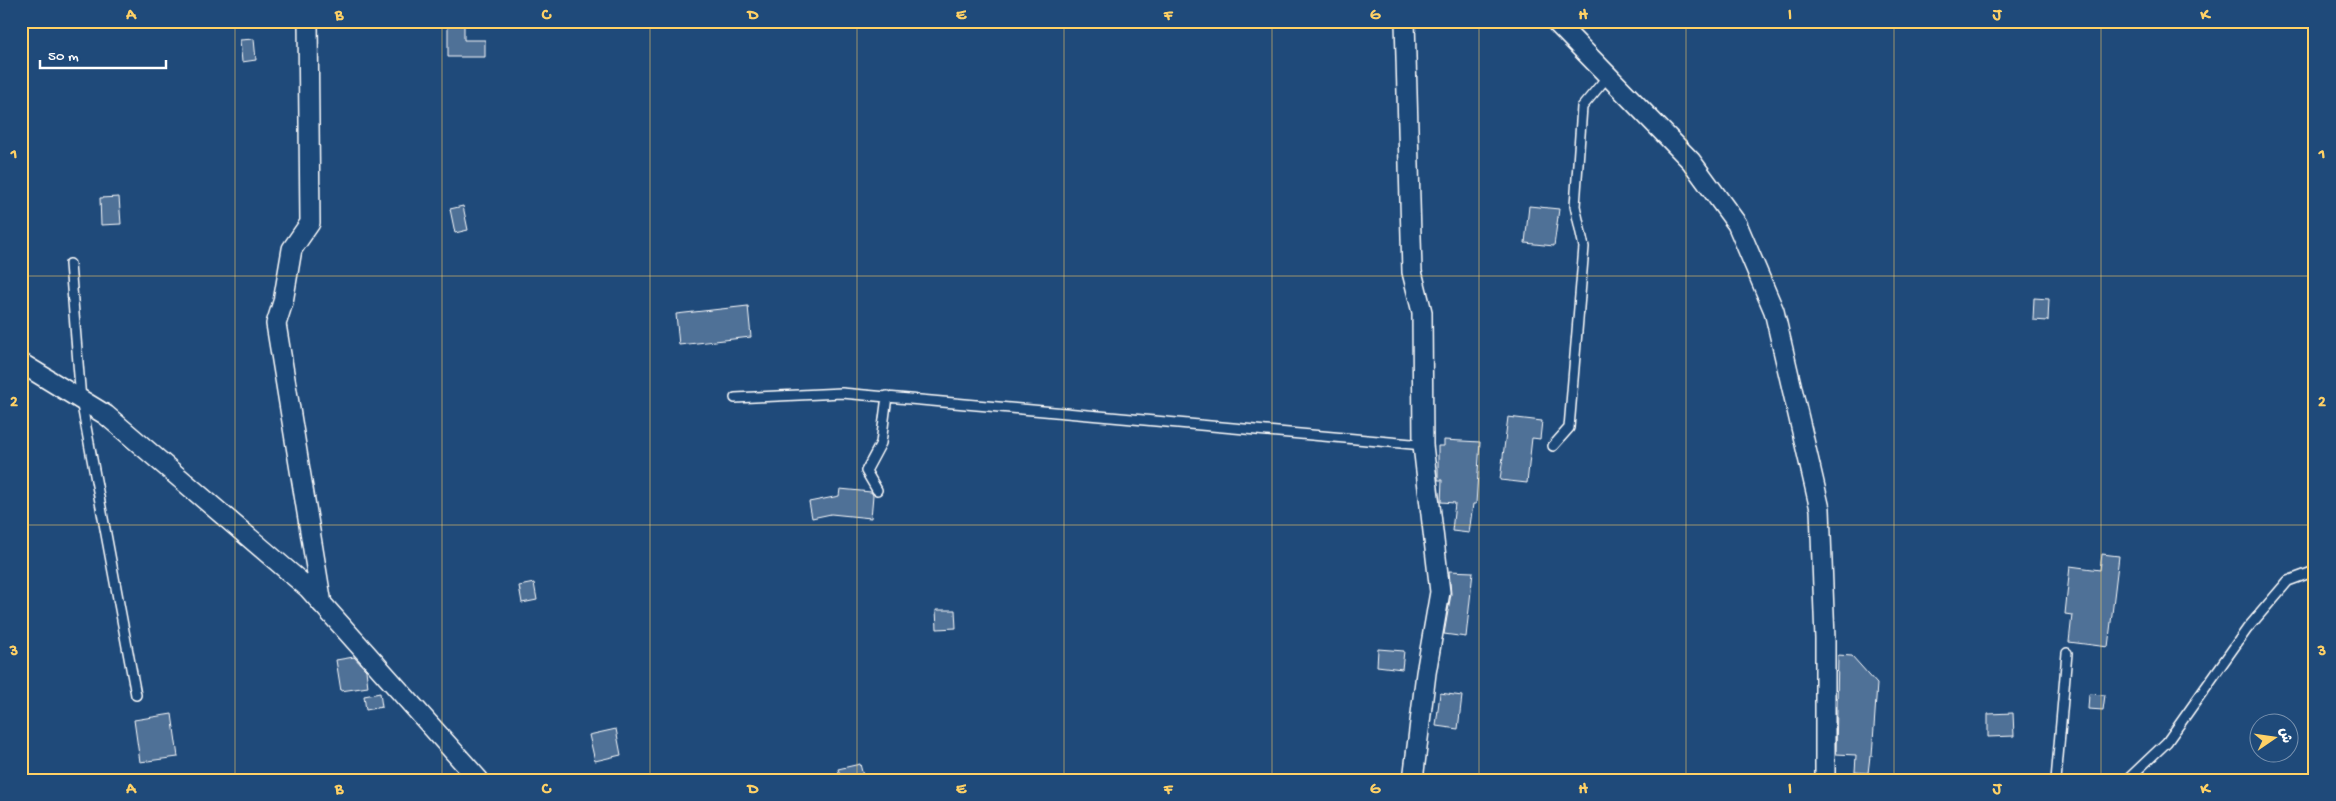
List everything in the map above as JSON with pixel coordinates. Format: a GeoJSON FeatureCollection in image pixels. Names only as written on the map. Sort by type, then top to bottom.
{"type":"FeatureCollection","features":[{"type":"Feature","properties":{"kind":"street"},"geometry":{"type":"LineString","coordinates":[[308,21],[310,223],[292,249],[283,302],[276,324],[322,604]]}},
{"type":"Feature","properties":{"kind":"street"},"geometry":{"type":"LineString","coordinates":[[1405,21],[1412,272],[1422,312],[1423,445],[1440,592],[1426,673],[1413,780]]}},
{"type":"Feature","properties":{"kind":"street"},"geometry":{"type":"LineString","coordinates":[[1555,21],[1690,161],[1737,224],[1774,311],[1820,509],[1825,639],[1825,780]]}},
{"type":"Feature","properties":{"kind":"street"},"geometry":{"type":"LineString","coordinates":[[21,363],[106,415],[308,588],[479,780]]}},
{"type":"Feature","properties":{"kind":"lane"},"geometry":{"type":"LineString","coordinates":[[1553,446],[1569,428],[1584,257],[1584,247],[1575,206],[1582,107],[1608,76]]}},
{"type":"Feature","properties":{"kind":"lane"},"geometry":{"type":"LineString","coordinates":[[70,264],[81,400],[136,695]]}},
{"type":"Feature","properties":{"kind":"lane"},"geometry":{"type":"LineString","coordinates":[[735,398],[842,392],[1423,445]]}},
{"type":"Feature","properties":{"kind":"lane"},"geometry":{"type":"LineString","coordinates":[[878,490],[866,472],[882,443],[886,396]]}},
{"type":"Feature","properties":{"kind":"lane"},"geometry":{"type":"LineString","coordinates":[[2127,780],[2168,742],[2247,629],[2288,581],[2315,571]]}},
{"type":"Feature","properties":{"kind":"lane"},"geometry":{"type":"LineString","coordinates":[[2056,780],[2067,653]]}},
{"type":"Feature","properties":{"kind":"building"},"geometry":{"type":"Polygon","coordinates":[[[448,21],[464,21],[464,40],[485,40],[485,57],[448,57],[448,21]]]}},
{"type":"Feature","properties":{"kind":"building"},"geometry":{"type":"Polygon","coordinates":[[[254,39],[256,60],[242,62],[240,40],[254,39]]]}},
{"type":"Feature","properties":{"kind":"building"},"geometry":{"type":"Polygon","coordinates":[[[119,197],[121,224],[101,225],[100,198],[119,197]]]}},
{"type":"Feature","properties":{"kind":"building"},"geometry":{"type":"Polygon","coordinates":[[[463,206],[468,230],[455,233],[450,209],[463,206]]]}},
{"type":"Feature","properties":{"kind":"building"},"geometry":{"type":"Polygon","coordinates":[[[1529,206],[1559,209],[1554,246],[1525,243],[1529,206]]]}},
{"type":"Feature","properties":{"kind":"building"},"geometry":{"type":"Polygon","coordinates":[[[2034,298],[2049,299],[2048,321],[2033,320],[2034,298]]]}},
{"type":"Feature","properties":{"kind":"building"},"geometry":{"type":"Polygon","coordinates":[[[748,306],[751,337],[679,345],[676,314],[748,306]]]}},
{"type":"Feature","properties":{"kind":"building"},"geometry":{"type":"Polygon","coordinates":[[[1508,417],[1542,421],[1540,439],[1532,438],[1527,483],[1500,480],[1508,417]]]}},
{"type":"Feature","properties":{"kind":"building"},"geometry":{"type":"Polygon","coordinates":[[[1444,440],[1480,442],[1476,504],[1473,504],[1469,533],[1452,531],[1455,503],[1441,502],[1442,480],[1438,480],[1438,446],[1444,446],[1444,440]]]}},
{"type":"Feature","properties":{"kind":"building"},"geometry":{"type":"Polygon","coordinates":[[[840,489],[871,492],[873,495],[871,518],[831,514],[812,518],[809,502],[839,496],[840,489]]]}},
{"type":"Feature","properties":{"kind":"building"},"geometry":{"type":"Polygon","coordinates":[[[2102,554],[2119,556],[2108,647],[2069,642],[2072,615],[2065,614],[2070,566],[2100,570],[2102,554]]]}},
{"type":"Feature","properties":{"kind":"building"},"geometry":{"type":"Polygon","coordinates":[[[1449,571],[1473,572],[1466,637],[1444,634],[1451,594],[1449,571]]]}},
{"type":"Feature","properties":{"kind":"building"},"geometry":{"type":"Polygon","coordinates":[[[534,583],[537,600],[522,603],[519,586],[534,583]]]}},
{"type":"Feature","properties":{"kind":"building"},"geometry":{"type":"Polygon","coordinates":[[[936,610],[955,610],[956,628],[937,629],[936,610]]]}},
{"type":"Feature","properties":{"kind":"building"},"geometry":{"type":"Polygon","coordinates":[[[1378,649],[1404,651],[1402,669],[1377,666],[1378,649]]]}},
{"type":"Feature","properties":{"kind":"building"},"geometry":{"type":"Polygon","coordinates":[[[1838,655],[1852,656],[1877,684],[1872,756],[1870,756],[1868,773],[1855,772],[1856,755],[1836,754],[1838,655]]]}},
{"type":"Feature","properties":{"kind":"building"},"geometry":{"type":"Polygon","coordinates":[[[354,657],[366,670],[368,687],[341,691],[336,660],[354,657]]]}},
{"type":"Feature","properties":{"kind":"building"},"geometry":{"type":"Polygon","coordinates":[[[380,693],[382,707],[366,710],[364,696],[380,693]]]}},
{"type":"Feature","properties":{"kind":"building"},"geometry":{"type":"Polygon","coordinates":[[[1440,693],[1462,696],[1458,729],[1436,726],[1440,693]]]}},
{"type":"Feature","properties":{"kind":"building"},"geometry":{"type":"Polygon","coordinates":[[[2089,694],[2105,695],[2103,710],[2088,709],[2089,694]]]}},
{"type":"Feature","properties":{"kind":"building"},"geometry":{"type":"Polygon","coordinates":[[[2013,713],[2014,736],[1988,737],[1988,714],[2013,713]]]}},
{"type":"Feature","properties":{"kind":"building"},"geometry":{"type":"Polygon","coordinates":[[[172,714],[178,757],[140,762],[134,720],[172,714]]]}},
{"type":"Feature","properties":{"kind":"building"},"geometry":{"type":"Polygon","coordinates":[[[616,729],[621,755],[595,761],[589,735],[616,729]]]}},
{"type":"Feature","properties":{"kind":"building"},"geometry":{"type":"Polygon","coordinates":[[[860,764],[864,780],[841,780],[838,769],[860,764]]]}}]}
